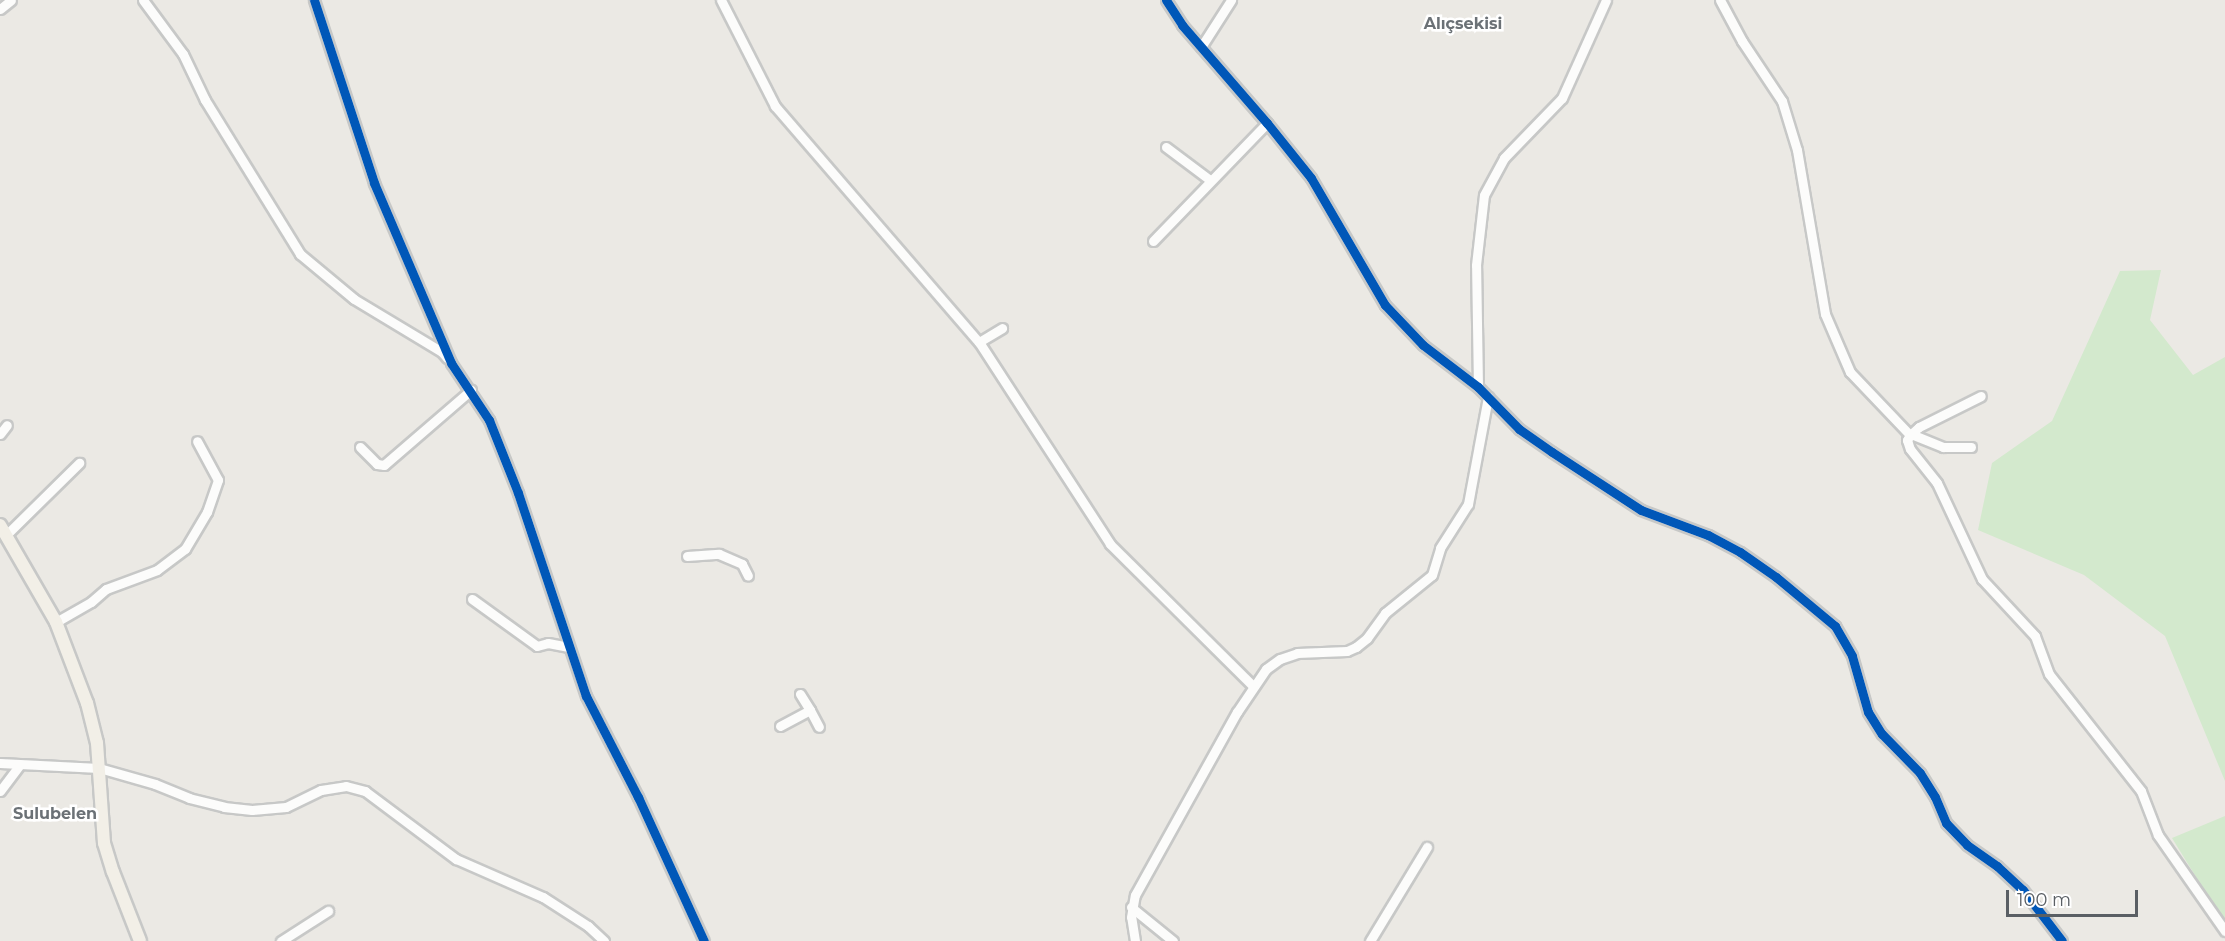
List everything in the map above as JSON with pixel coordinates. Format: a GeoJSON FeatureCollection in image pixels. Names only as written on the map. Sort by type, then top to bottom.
{"type":"FeatureCollection","features":[{"type":"Feature","properties":{"kind":"main road"},"geometry":{"type":"LineString","coordinates":[[3,530],[58,627],[93,723],[116,860],[147,941]]}},
{"type":"Feature","properties":{"kind":"main road"},"geometry":{"type":"LineString","coordinates":[[102,769],[105,843],[113,872],[140,941]]}},
{"type":"Feature","properties":{"kind":"street"},"geometry":{"type":"LineString","coordinates":[[0,9],[11,0]]}},
{"type":"Feature","properties":{"kind":"street"},"geometry":{"type":"LineString","coordinates":[[143,0],[183,54],[205,100],[300,254],[354,299],[442,352],[471,390],[489,420],[518,493],[586,696],[638,797],[704,941]]}},
{"type":"Feature","properties":{"kind":"street"},"geometry":{"type":"LineString","coordinates":[[314,0],[374,183],[451,363]]}},
{"type":"Feature","properties":{"kind":"street"},"geometry":{"type":"LineString","coordinates":[[721,0],[775,106],[979,342],[1110,544],[1253,686]]}},
{"type":"Feature","properties":{"kind":"street"},"geometry":{"type":"LineString","coordinates":[[1166,0],[1182,25],[1267,123],[1311,178],[1385,305],[1424,345],[1478,387],[1519,429],[1552,453],[1641,510],[1708,536],[1740,552],[1776,577],[1835,626],[1851,656],[1868,712],[1882,734],[1920,773],[1935,797],[1946,823],[1967,845],[1997,866],[2023,890],[2062,941]]}},
{"type":"Feature","properties":{"kind":"street"},"geometry":{"type":"LineString","coordinates":[[1201,47],[1231,0]]}},
{"type":"Feature","properties":{"kind":"street"},"geometry":{"type":"LineString","coordinates":[[1478,387],[1476,265],[1484,195],[1504,158],[1562,98],[1606,0]]}},
{"type":"Feature","properties":{"kind":"street"},"geometry":{"type":"LineString","coordinates":[[1720,0],[1742,41],[1782,101],[1797,150],[1825,314],[1850,372],[1911,434],[1943,447],[1971,447]]}},
{"type":"Feature","properties":{"kind":"street"},"geometry":{"type":"LineString","coordinates":[[1153,241],[1267,123]]}},
{"type":"Feature","properties":{"kind":"street"},"geometry":{"type":"LineString","coordinates":[[1166,147],[1210,180]]}},
{"type":"Feature","properties":{"kind":"street"},"geometry":{"type":"LineString","coordinates":[[979,342],[1002,328]]}},
{"type":"Feature","properties":{"kind":"street"},"geometry":{"type":"LineString","coordinates":[[360,447],[377,464],[384,465],[471,390]]}},
{"type":"Feature","properties":{"kind":"street"},"geometry":{"type":"LineString","coordinates":[[1981,396],[1919,427],[1907,440],[1910,449],[1937,483],[1982,579],[2035,636],[2049,674],[2141,791],[2158,835],[2225,931]]}},
{"type":"Feature","properties":{"kind":"street"},"geometry":{"type":"LineString","coordinates":[[1135,941],[1131,907],[1149,867],[1166,842],[1253,686],[1266,669],[1280,659],[1297,653],[1347,651],[1356,647],[1367,638],[1385,613],[1432,575],[1440,548],[1468,504],[1488,397]]}},
{"type":"Feature","properties":{"kind":"street"},"geometry":{"type":"LineString","coordinates":[[0,434],[8,425]]}},
{"type":"Feature","properties":{"kind":"street"},"geometry":{"type":"LineString","coordinates":[[58,627],[106,590],[157,570],[185,549],[207,512],[218,480],[196,441]]}},
{"type":"Feature","properties":{"kind":"street"},"geometry":{"type":"LineString","coordinates":[[3,530],[79,463]]}},
{"type":"Feature","properties":{"kind":"street"},"geometry":{"type":"LineString","coordinates":[[687,556],[719,554],[742,564],[748,576]]}},
{"type":"Feature","properties":{"kind":"street"},"geometry":{"type":"LineString","coordinates":[[472,599],[537,646],[548,643],[569,647]]}},
{"type":"Feature","properties":{"kind":"street"},"geometry":{"type":"LineString","coordinates":[[800,694],[819,727]]}},
{"type":"Feature","properties":{"kind":"street"},"geometry":{"type":"LineString","coordinates":[[780,726],[810,710]]}},
{"type":"Feature","properties":{"kind":"street"},"geometry":{"type":"LineString","coordinates":[[0,763],[102,769],[155,784],[189,798],[224,807],[252,810],[286,807],[321,790],[346,786],[365,791],[456,859],[543,897],[588,926],[604,941]]}},
{"type":"Feature","properties":{"kind":"street"},"geometry":{"type":"LineString","coordinates":[[0,791],[19,765]]}},
{"type":"Feature","properties":{"kind":"street"},"geometry":{"type":"LineString","coordinates":[[1370,941],[1427,847]]}},
{"type":"Feature","properties":{"kind":"street"},"geometry":{"type":"LineString","coordinates":[[1131,907],[1173,941]]}},
{"type":"Feature","properties":{"kind":"street"},"geometry":{"type":"LineString","coordinates":[[280,941],[328,911]]}},
{"type":"Feature","properties":{"kind":"green space"},"geometry":{"type":"Polygon","coordinates":[[[2161,270],[2150,320],[2193,375],[2225,357],[2225,781],[2165,636],[2084,575],[1978,530],[1992,463],[2052,421],[2120,271],[2161,270]]]}},
{"type":"Feature","properties":{"kind":"green space"},"geometry":{"type":"Polygon","coordinates":[[[2225,816],[2225,920],[2223,921],[2172,838],[2225,816]]]}},
{"type":"Feature","properties":{"kind":"cycle path"},"geometry":{"type":"LineString","coordinates":[[314,0],[374,183],[451,363],[489,420],[518,493],[586,696],[638,797],[704,941]]}},
{"type":"Feature","properties":{"kind":"cycle path"},"geometry":{"type":"LineString","coordinates":[[1166,0],[1182,25],[1267,123],[1311,178],[1385,305],[1423,345],[1478,387],[1519,429],[1552,452],[1641,510],[1708,535],[1740,552],[1776,577],[1835,626],[1852,656],[1868,712],[1882,734],[1920,773],[1935,797],[1946,823],[1967,845],[1997,866],[2023,890],[2062,941]]}},
{"type":"Feature","properties":{"kind":"district","name":"Alıçsekisi"},"geometry":{"type":"Point","coordinates":[1463,24]}},
{"type":"Feature","properties":{"kind":"district","name":"Sulubelen"},"geometry":{"type":"Point","coordinates":[55,814]}}]}
